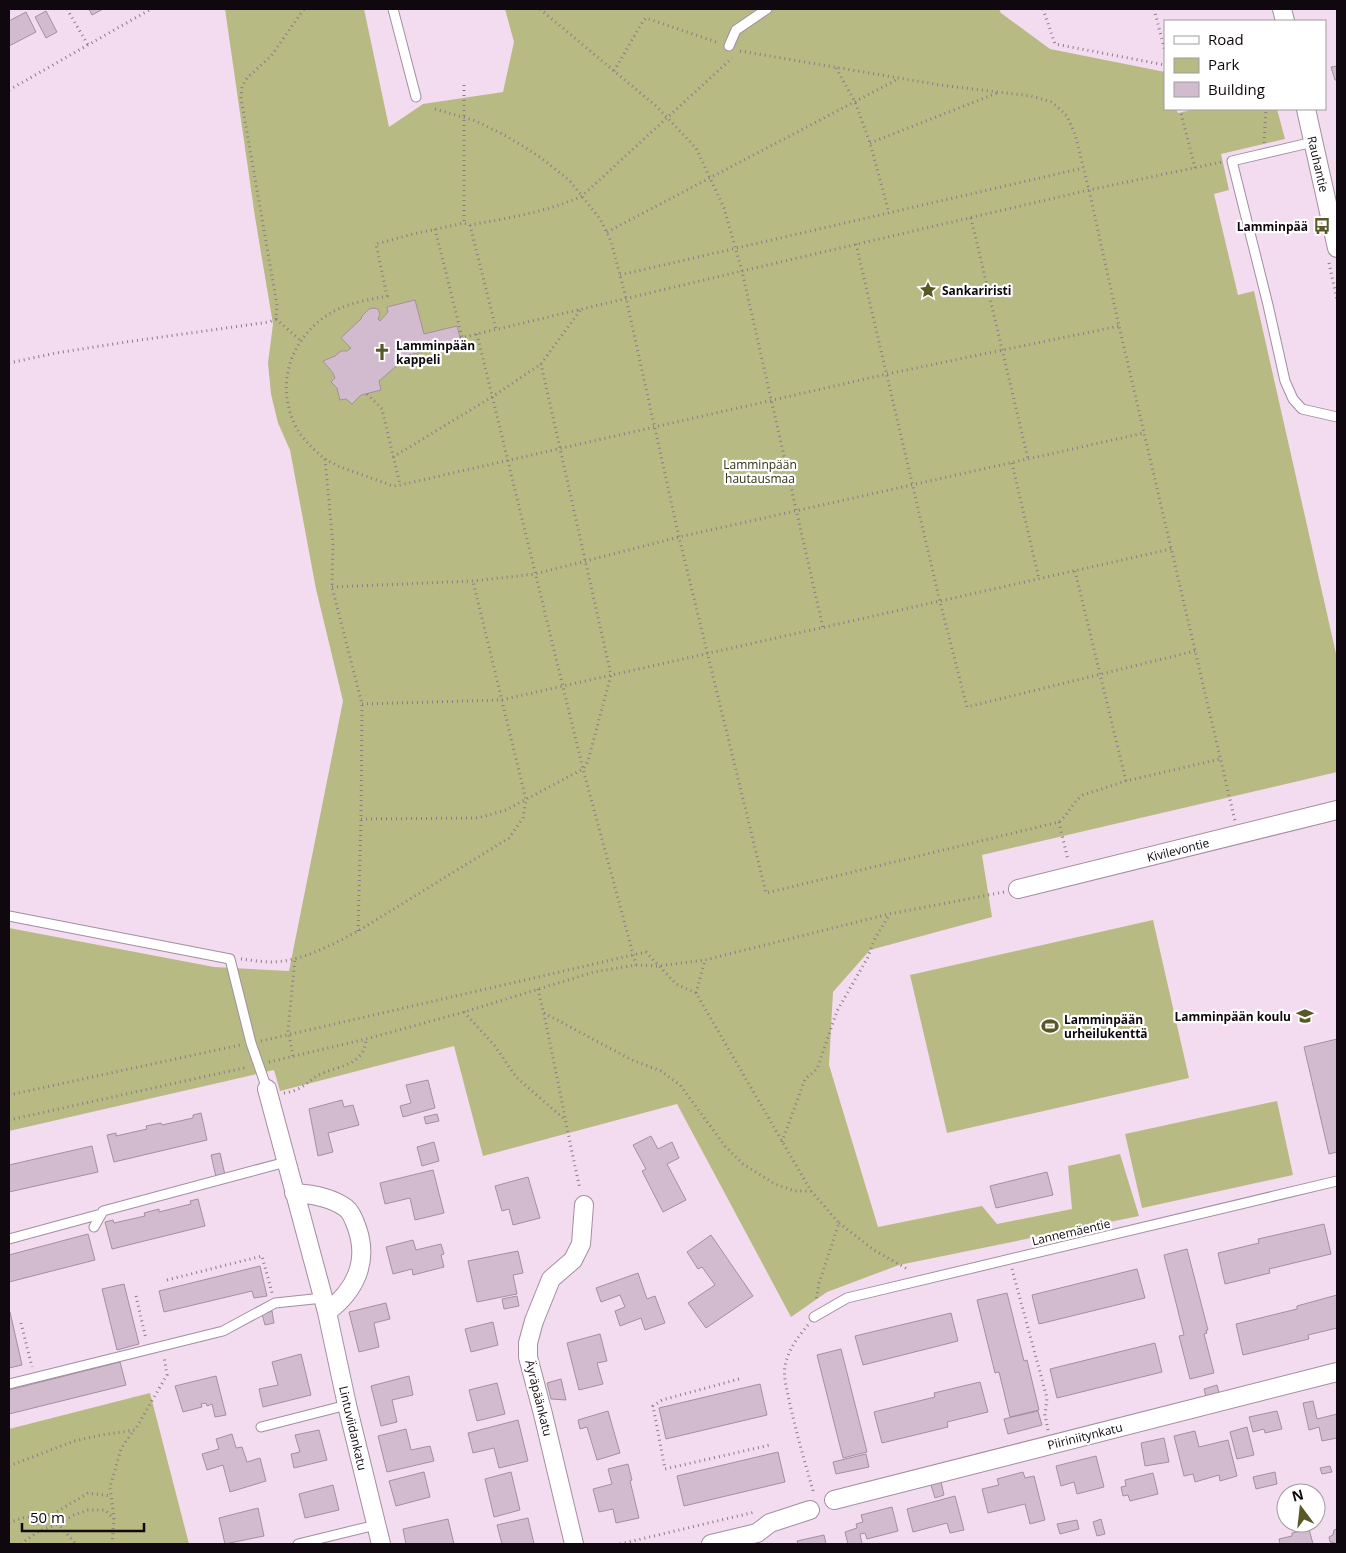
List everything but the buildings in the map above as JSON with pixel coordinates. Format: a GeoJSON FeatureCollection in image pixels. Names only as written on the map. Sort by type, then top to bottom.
{"type":"FeatureCollection","features":[{"type":"Feature","properties":{"kind":"street","name":"Rauhantie"},"geometry":{"type":"LineString","coordinates":[[1306,110],[1313,142],[1329,173],[1337,248]]}},
{"type":"Feature","properties":{"kind":"street","name":"Kivilevontie"},"geometry":{"type":"LineString","coordinates":[[1018,889],[1337,810]]}},
{"type":"Feature","properties":{"kind":"street","name":"Lintuviidankatu"},"geometry":{"type":"LineString","coordinates":[[268,1092],[325,1305],[381,1544]]}},
{"type":"Feature","properties":{"kind":"street"},"geometry":{"type":"LineString","coordinates":[[294,1193],[324,1196],[347,1208],[361,1240],[361,1261],[354,1283],[340,1301],[325,1305]]}},
{"type":"Feature","properties":{"kind":"street","name":"Äyräpäänkatu"},"geometry":{"type":"LineString","coordinates":[[574,1544],[528,1357],[528,1344],[534,1321],[551,1279],[573,1260],[581,1244],[584,1205]]}},
{"type":"Feature","properties":{"kind":"street","name":"Piiriniitynkatu"},"geometry":{"type":"LineString","coordinates":[[834,1500],[1337,1372]]}},
{"type":"Feature","properties":{"kind":"street"},"geometry":{"type":"LineString","coordinates":[[711,1544],[757,1539],[770,1523],[812,1504]]}},
{"type":"Feature","properties":{"kind":"lane"},"geometry":{"type":"LineString","coordinates":[[394,9],[416,98]]}},
{"type":"Feature","properties":{"kind":"lane"},"geometry":{"type":"LineString","coordinates":[[729,46],[736,30],[767,9]]}},
{"type":"Feature","properties":{"kind":"lane"},"geometry":{"type":"LineString","coordinates":[[1313,142],[1232,161],[1285,381],[1293,399],[1302,409],[1337,417]]}},
{"type":"Feature","properties":{"kind":"lane"},"geometry":{"type":"LineString","coordinates":[[9,916],[230,958],[251,1043],[268,1092]]}},
{"type":"Feature","properties":{"kind":"lane"},"geometry":{"type":"LineString","coordinates":[[94,1227],[103,1211],[286,1162]]}},
{"type":"Feature","properties":{"kind":"lane","name":"Lannemäentie"},"geometry":{"type":"LineString","coordinates":[[814,1317],[847,1298],[1337,1181]]}},
{"type":"Feature","properties":{"kind":"lane"},"geometry":{"type":"LineString","coordinates":[[9,1239],[101,1214]]}},
{"type":"Feature","properties":{"kind":"lane"},"geometry":{"type":"LineString","coordinates":[[9,1384],[223,1331],[275,1303],[325,1305]]}},
{"type":"Feature","properties":{"kind":"lane"},"geometry":{"type":"LineString","coordinates":[[261,1427],[347,1404]]}},
{"type":"Feature","properties":{"kind":"lane"},"geometry":{"type":"LineString","coordinates":[[298,1544],[376,1525]]}},
{"type":"Feature","properties":{"kind":"path"},"geometry":{"type":"LineString","coordinates":[[67,9],[88,45]]}},
{"type":"Feature","properties":{"kind":"path"},"geometry":{"type":"LineString","coordinates":[[9,90],[151,9]]}},
{"type":"Feature","properties":{"kind":"path"},"geometry":{"type":"LineString","coordinates":[[276,319],[277,306],[241,98],[242,87],[247,78],[271,56],[304,9]]}},
{"type":"Feature","properties":{"kind":"path"},"geometry":{"type":"LineString","coordinates":[[540,9],[656,106],[696,148],[724,208],[742,271],[822,628]]}},
{"type":"Feature","properties":{"kind":"path"},"geometry":{"type":"LineString","coordinates":[[1042,9],[1055,44],[1164,65]]}},
{"type":"Feature","properties":{"kind":"path"},"geometry":{"type":"LineString","coordinates":[[1154,9],[1164,47]]}},
{"type":"Feature","properties":{"kind":"path"},"geometry":{"type":"LineString","coordinates":[[614,71],[646,18],[741,50],[940,86],[1031,96],[1052,102],[1067,116],[1075,134],[1089,190],[1238,835]]}},
{"type":"Feature","properties":{"kind":"path"},"geometry":{"type":"LineString","coordinates":[[741,50],[582,196],[563,204],[527,214],[470,225],[464,223],[376,244],[387,296],[348,304],[330,313],[313,325],[300,340],[291,361],[286,384],[287,405],[295,425],[309,446],[325,460],[338,466],[393,486],[400,485],[887,374],[1119,326]]}},
{"type":"Feature","properties":{"kind":"path"},"geometry":{"type":"LineString","coordinates":[[836,67],[855,102],[870,143],[889,213]]}},
{"type":"Feature","properties":{"kind":"path"},"geometry":{"type":"LineString","coordinates":[[607,232],[900,78]]}},
{"type":"Feature","properties":{"kind":"path"},"geometry":{"type":"LineString","coordinates":[[464,85],[464,223]]}},
{"type":"Feature","properties":{"kind":"path"},"geometry":{"type":"LineString","coordinates":[[870,143],[1000,92]]}},
{"type":"Feature","properties":{"kind":"path"},"geometry":{"type":"LineString","coordinates":[[435,109],[476,121],[508,137],[540,157],[570,181],[600,219],[611,241],[626,298],[679,537],[766,893],[1059,822],[1067,816],[1077,799],[1083,795],[1126,781],[1220,759]]}},
{"type":"Feature","properties":{"kind":"path"},"geometry":{"type":"LineString","coordinates":[[1180,110],[1195,168]]}},
{"type":"Feature","properties":{"kind":"path"},"geometry":{"type":"LineString","coordinates":[[1266,110],[1264,141],[1266,153]]}},
{"type":"Feature","properties":{"kind":"path"},"geometry":{"type":"LineString","coordinates":[[435,229],[461,338],[1089,190],[1232,161]]}},
{"type":"Feature","properties":{"kind":"path"},"geometry":{"type":"LineString","coordinates":[[620,275],[1083,168]]}},
{"type":"Feature","properties":{"kind":"path"},"geometry":{"type":"LineString","coordinates":[[971,218],[1028,459]]}},
{"type":"Feature","properties":{"kind":"path"},"geometry":{"type":"LineString","coordinates":[[470,225],[496,329]]}},
{"type":"Feature","properties":{"kind":"path"},"geometry":{"type":"LineString","coordinates":[[856,244],[940,602],[967,707],[1195,651]]}},
{"type":"Feature","properties":{"kind":"path"},"geometry":{"type":"LineString","coordinates":[[393,457],[492,397],[541,364],[581,309]]}},
{"type":"Feature","properties":{"kind":"path"},"geometry":{"type":"LineString","coordinates":[[276,319],[300,340]]}},
{"type":"Feature","properties":{"kind":"path"},"geometry":{"type":"LineString","coordinates":[[9,363],[65,352],[269,322],[276,319]]}},
{"type":"Feature","properties":{"kind":"path"},"geometry":{"type":"LineString","coordinates":[[477,334],[583,768],[636,965]]}},
{"type":"Feature","properties":{"kind":"path"},"geometry":{"type":"LineString","coordinates":[[361,819],[478,818],[506,810],[526,800],[583,768],[588,760],[611,675],[541,364]]}},
{"type":"Feature","properties":{"kind":"path"},"geometry":{"type":"LineString","coordinates":[[367,394],[382,409],[400,485]]}},
{"type":"Feature","properties":{"kind":"path"},"geometry":{"type":"LineString","coordinates":[[332,587],[473,581],[535,574],[679,537],[1144,433]]}},
{"type":"Feature","properties":{"kind":"path"},"geometry":{"type":"LineString","coordinates":[[325,460],[333,544],[332,587],[362,704],[358,931]]}},
{"type":"Feature","properties":{"kind":"path"},"geometry":{"type":"LineString","coordinates":[[1012,463],[1039,579]]}},
{"type":"Feature","properties":{"kind":"path"},"geometry":{"type":"LineString","coordinates":[[362,704],[502,700],[1171,548]]}},
{"type":"Feature","properties":{"kind":"path"},"geometry":{"type":"LineString","coordinates":[[1075,571],[1126,781]]}},
{"type":"Feature","properties":{"kind":"path"},"geometry":{"type":"LineString","coordinates":[[230,958],[273,962],[295,959],[335,943],[358,931],[510,838],[522,818],[526,800],[473,581]]}},
{"type":"Feature","properties":{"kind":"path"},"geometry":{"type":"LineString","coordinates":[[1059,822],[1072,876]]}},
{"type":"Feature","properties":{"kind":"path"},"geometry":{"type":"LineString","coordinates":[[9,1120],[366,1039],[464,1012],[594,972],[636,965],[658,966],[705,960],[889,914],[1018,889]]}},
{"type":"Feature","properties":{"kind":"path"},"geometry":{"type":"LineString","coordinates":[[782,1142],[805,1079],[817,1069],[837,1011],[868,957],[874,940],[889,914]]}},
{"type":"Feature","properties":{"kind":"path"},"geometry":{"type":"LineString","coordinates":[[9,1095],[289,1035],[646,952],[676,984],[696,993],[811,1191],[839,1223],[874,1250],[895,1264],[926,1279]]}},
{"type":"Feature","properties":{"kind":"path"},"geometry":{"type":"LineString","coordinates":[[293,1056],[289,1035],[295,959]]}},
{"type":"Feature","properties":{"kind":"path"},"geometry":{"type":"LineString","coordinates":[[696,993],[705,960]]}},
{"type":"Feature","properties":{"kind":"path"},"geometry":{"type":"LineString","coordinates":[[538,989],[584,1205]]}},
{"type":"Feature","properties":{"kind":"path"},"geometry":{"type":"LineString","coordinates":[[464,1012],[495,1046],[516,1077],[564,1118]]}},
{"type":"Feature","properties":{"kind":"path"},"geometry":{"type":"LineString","coordinates":[[544,1013],[632,1060],[661,1071],[680,1085],[725,1146],[743,1164],[775,1184],[794,1191],[811,1191]]}},
{"type":"Feature","properties":{"kind":"path"},"geometry":{"type":"LineString","coordinates":[[268,1092],[286,1093],[298,1089],[316,1076],[347,1065],[361,1055],[366,1039]]}},
{"type":"Feature","properties":{"kind":"path"},"geometry":{"type":"LineString","coordinates":[[812,1504],[785,1378],[785,1367],[796,1340],[814,1317],[818,1283],[839,1223]]}},
{"type":"Feature","properties":{"kind":"path"},"geometry":{"type":"LineString","coordinates":[[168,1280],[262,1256],[275,1303]]}},
{"type":"Feature","properties":{"kind":"path"},"geometry":{"type":"LineString","coordinates":[[1009,1259],[1047,1398],[1045,1415],[1051,1444]]}},
{"type":"Feature","properties":{"kind":"path"},"geometry":{"type":"LineString","coordinates":[[136,1296],[149,1349]]}},
{"type":"Feature","properties":{"kind":"path"},"geometry":{"type":"LineString","coordinates":[[21,1323],[35,1377]]}},
{"type":"Feature","properties":{"kind":"path"},"geometry":{"type":"LineString","coordinates":[[112,1544],[114,1519],[110,1486],[120,1449],[135,1430],[167,1375],[163,1346]]}},
{"type":"Feature","properties":{"kind":"path"},"geometry":{"type":"LineString","coordinates":[[738,1379],[662,1400],[653,1406],[665,1469],[770,1445]]}},
{"type":"Feature","properties":{"kind":"path"},"geometry":{"type":"LineString","coordinates":[[9,1466],[74,1441],[101,1434],[135,1430]]}},
{"type":"Feature","properties":{"kind":"path"},"geometry":{"type":"LineString","coordinates":[[9,1522],[21,1518],[52,1514],[88,1493],[111,1496]]}},
{"type":"Feature","properties":{"kind":"path"},"geometry":{"type":"LineString","coordinates":[[21,1544],[39,1531],[88,1510],[106,1510],[114,1519]]}},
{"type":"Feature","properties":{"kind":"path"},"geometry":{"type":"LineString","coordinates":[[620,1544],[757,1512]]}},
{"type":"Feature","properties":{"kind":"path"},"geometry":{"type":"LineString","coordinates":[[52,1514],[58,1524],[76,1544]]}},
{"type":"Feature","properties":{"kind":"green space","name":"Lamminpään hautausmaa"},"geometry":{"type":"Polygon","coordinates":[[[225,9],[364,9],[389,127],[423,104],[503,92],[514,42],[505,9],[999,9],[1001,13],[1050,49],[1164,72],[1164,110],[1176,110],[1178,113],[1192,110],[1277,110],[1285,139],[1221,154],[1229,190],[1214,194],[1238,295],[1254,291],[1337,658],[1337,772],[982,855],[992,917],[870,950],[833,992],[829,1065],[878,1227],[982,1206],[997,1224],[1072,1209],[1068,1166],[1120,1154],[1139,1216],[899,1265],[827,1292],[791,1317],[677,1104],[483,1156],[454,1046],[280,1091],[274,1070],[9,1131],[9,928],[214,967],[289,971],[343,701],[316,589],[290,450],[278,423],[271,394],[268,363],[273,324],[255,217],[225,9]]]}},
{"type":"Feature","properties":{"kind":"green space","name":"Lamminpään urheilukenttä"},"geometry":{"type":"Polygon","coordinates":[[[1153,920],[1189,1078],[947,1133],[910,975],[1153,920]]]}},
{"type":"Feature","properties":{"kind":"green space"},"geometry":{"type":"Polygon","coordinates":[[[1277,1101],[1293,1175],[1142,1208],[1125,1134],[1277,1101]]]}},
{"type":"Feature","properties":{"kind":"green space"},"geometry":{"type":"Polygon","coordinates":[[[150,1393],[189,1544],[9,1544],[9,1429],[150,1393]]]}},
{"type":"Feature","properties":{"kind":"place","name":"Lamminpää"},"geometry":{"type":"Point","coordinates":[1322,226]}},
{"type":"Feature","properties":{"kind":"place","name":"Sankariristi"},"geometry":{"type":"Point","coordinates":[928,290]}},
{"type":"Feature","properties":{"kind":"place","name":"Lamminpään kappeli"},"geometry":{"type":"Point","coordinates":[382,352]}},
{"type":"Feature","properties":{"kind":"place","name":"Lamminpään koulu"},"geometry":{"type":"Point","coordinates":[1305,1016]}},
{"type":"Feature","properties":{"kind":"place","name":"Lamminpään urheilukenttä"},"geometry":{"type":"Point","coordinates":[1050,1026]}}]}
